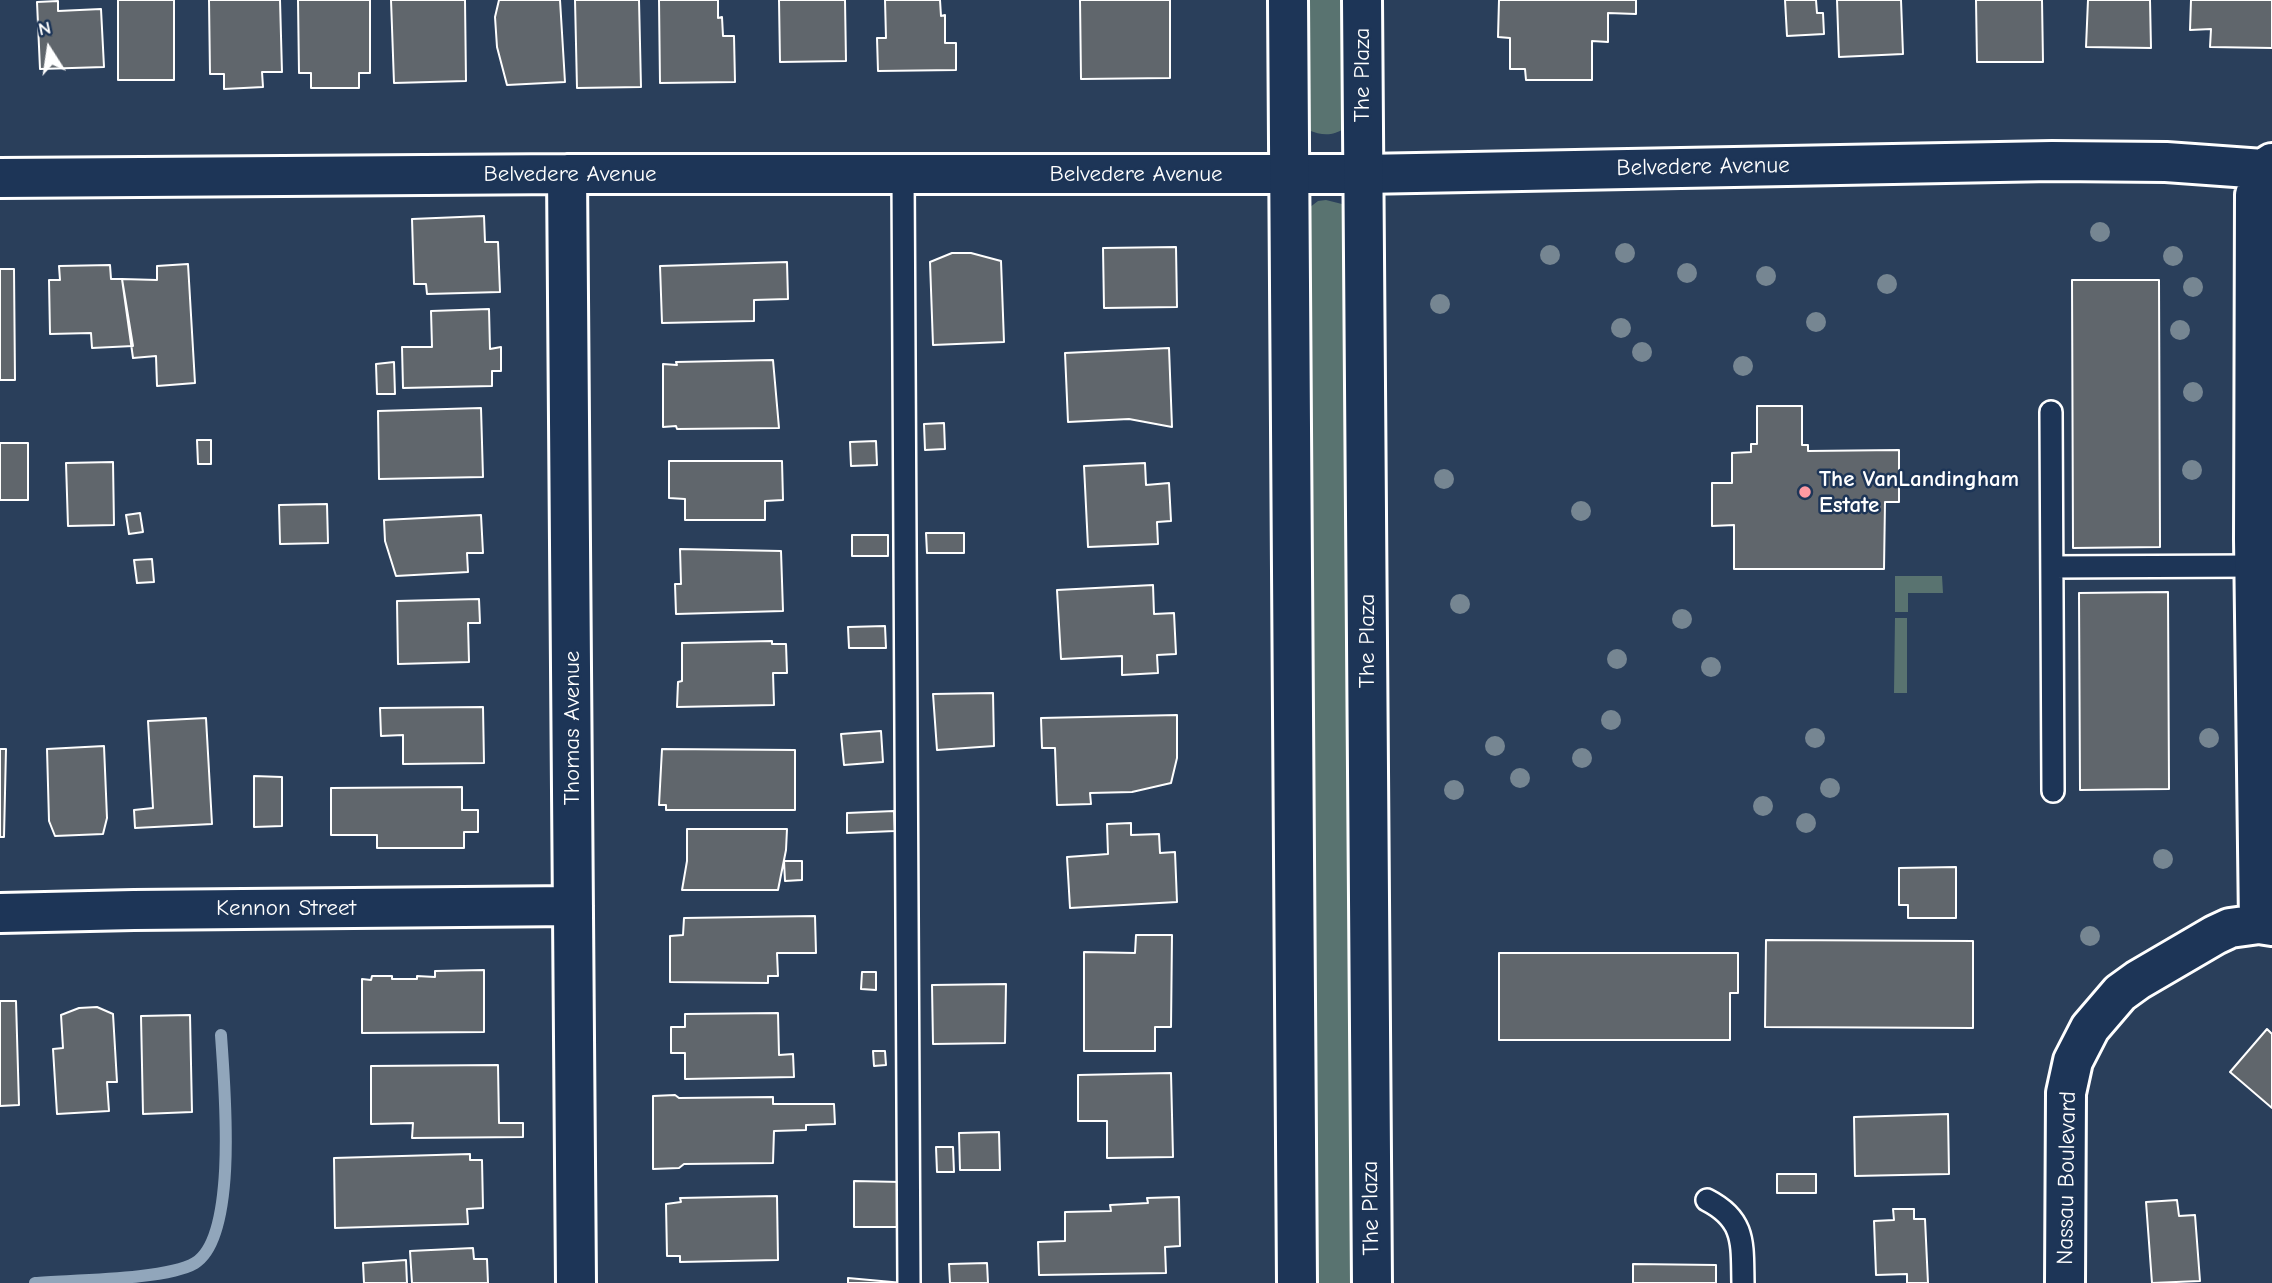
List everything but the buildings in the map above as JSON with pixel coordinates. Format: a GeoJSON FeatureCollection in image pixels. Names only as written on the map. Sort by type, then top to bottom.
{"type":"FeatureCollection","features":[{"type":"Feature","properties":{"kind":"street"},"geometry":{"type":"LineString","coordinates":[[1288,0],[1297,1283]]}},
{"type":"Feature","properties":{"kind":"street","name":"The Plaza"},"geometry":{"type":"LineString","coordinates":[[1362,0],[1372,1283]]}},
{"type":"Feature","properties":{"kind":"street","name":"Belvedere Avenue"},"geometry":{"type":"LineString","coordinates":[[0,178],[567,174],[1363,174],[2040,161],[2166,162],[2269,168]]}},
{"type":"Feature","properties":{"kind":"street"},"geometry":{"type":"LineString","coordinates":[[2265,925],[2264,617],[2255,566],[2255,195],[2269,168]]}},
{"type":"Feature","properties":{"kind":"street","name":"Thomas Avenue"},"geometry":{"type":"LineString","coordinates":[[567,174],[576,1283]]}},
{"type":"Feature","properties":{"kind":"street","name":"Kennon Street"},"geometry":{"type":"LineString","coordinates":[[0,913],[134,909],[573,906]]}},
{"type":"Feature","properties":{"kind":"street","name":"Nassau Boulevard"},"geometry":{"type":"LineString","coordinates":[[2065,1283],[2066,1093],[2073,1061],[2090,1028],[2120,993],[2138,980],[2230,928],[2265,925]]}},
{"type":"Feature","properties":{"kind":"lane"},"geometry":{"type":"LineString","coordinates":[[903,174],[909,1283]]}},
{"type":"Feature","properties":{"kind":"lane"},"geometry":{"type":"LineString","coordinates":[[2051,412],[2053,792]]}},
{"type":"Feature","properties":{"kind":"lane"},"geometry":{"type":"LineString","coordinates":[[2052,568],[2255,566]]}},
{"type":"Feature","properties":{"kind":"lane"},"geometry":{"type":"LineString","coordinates":[[1707,1200],[1724,1209],[1737,1226],[1742,1245],[1743,1283]]}},
{"type":"Feature","properties":{"kind":"green space"},"geometry":{"type":"Polygon","coordinates":[[[1299,0],[1351,0],[1346,128],[1336,133],[1323,134],[1308,130],[1299,0]]]}},
{"type":"Feature","properties":{"kind":"green space"},"geometry":{"type":"Polygon","coordinates":[[[1318,201],[1342,204],[1349,213],[1359,1283],[1309,1283],[1305,211],[1318,201]]]}},
{"type":"Feature","properties":{"kind":"green space"},"geometry":{"type":"Polygon","coordinates":[[[1895,576],[1942,576],[1943,593],[1908,593],[1908,612],[1895,612],[1895,576]]]}},
{"type":"Feature","properties":{"kind":"green space"},"geometry":{"type":"Polygon","coordinates":[[[1895,618],[1907,618],[1907,693],[1894,693],[1895,618]]]}},
{"type":"Feature","properties":{"kind":"waterway"},"geometry":{"type":"LineString","coordinates":[[35,1283],[163,1273],[195,1263],[209,1247],[218,1223],[226,1157],[221,1035]]}},
{"type":"Feature","properties":{"kind":"place","name":"The VanLandingham Estate"},"geometry":{"type":"Point","coordinates":[1805,492]}}]}
